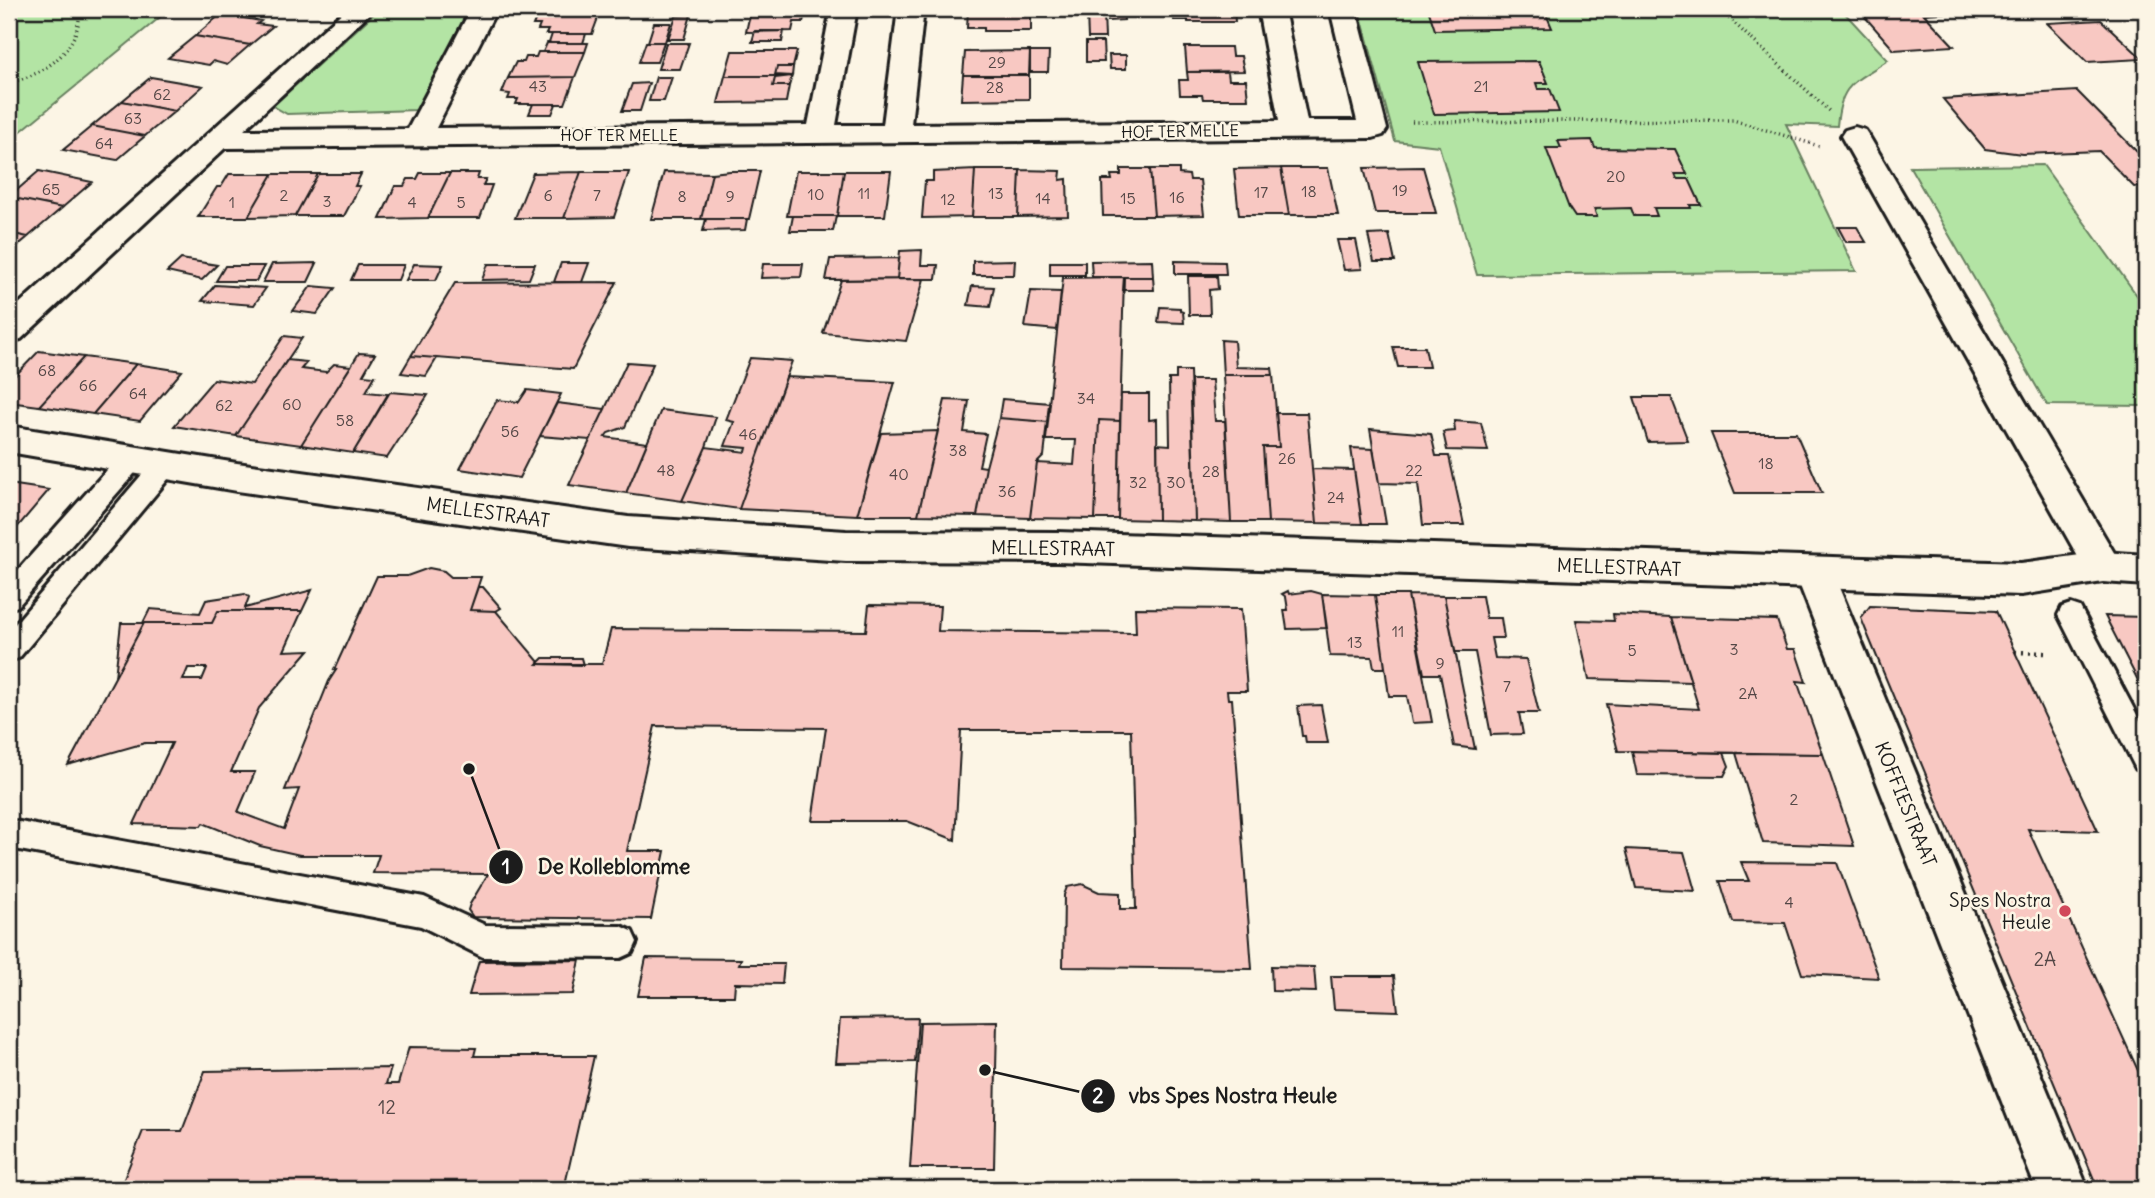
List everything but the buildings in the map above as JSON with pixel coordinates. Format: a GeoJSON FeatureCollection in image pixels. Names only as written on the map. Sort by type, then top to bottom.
{"type":"FeatureCollection","features":[{"type":"Feature","properties":{"kind":"street"},"geometry":{"type":"LineString","coordinates":[[9,331],[360,9]]}},
{"type":"Feature","properties":{"kind":"street"},"geometry":{"type":"LineString","coordinates":[[418,137],[484,9]]}},
{"type":"Feature","properties":{"kind":"street"},"geometry":{"type":"LineString","coordinates":[[820,134],[844,9]]}},
{"type":"Feature","properties":{"kind":"street"},"geometry":{"type":"LineString","coordinates":[[896,133],[911,9]]}},
{"type":"Feature","properties":{"kind":"street"},"geometry":{"type":"LineString","coordinates":[[1271,9],[1295,130]]}},
{"type":"Feature","properties":{"kind":"street"},"geometry":{"type":"LineString","coordinates":[[1343,9],[1373,130]]}},
{"type":"Feature","properties":{"kind":"street","name":"HOF TER MELLE"},"geometry":{"type":"LineString","coordinates":[[218,139],[1373,130]]}},
{"type":"Feature","properties":{"kind":"street"},"geometry":{"type":"LineString","coordinates":[[1861,148],[2103,567]]}},
{"type":"Feature","properties":{"kind":"street","name":"MELLESTRAAT"},"geometry":{"type":"LineString","coordinates":[[9,439],[148,462],[628,531],[846,546],[1071,547],[2021,579],[2103,567],[2146,570]]}},
{"type":"Feature","properties":{"kind":"street","name":"KOFFIESTRAAT"},"geometry":{"type":"LineString","coordinates":[[1814,573],[2062,1189]]}},
{"type":"Feature","properties":{"kind":"lane"},"geometry":{"type":"LineString","coordinates":[[9,598],[148,462]]}},
{"type":"Feature","properties":{"kind":"lane"},"geometry":{"type":"LineString","coordinates":[[9,650],[148,462]]}},
{"type":"Feature","properties":{"kind":"lane"},"geometry":{"type":"LineString","coordinates":[[2071,615],[2146,760]]}},
{"type":"Feature","properties":{"kind":"lane"},"geometry":{"type":"LineString","coordinates":[[9,834],[424,912],[483,941],[621,942]]}},
{"type":"Feature","properties":{"kind":"path"},"geometry":{"type":"LineString","coordinates":[[9,83],[27,79],[71,49],[82,24],[80,9]]}},
{"type":"Feature","properties":{"kind":"path"},"geometry":{"type":"LineString","coordinates":[[1720,9],[1861,148]]}},
{"type":"Feature","properties":{"kind":"path"},"geometry":{"type":"LineString","coordinates":[[1373,130],[1396,122],[1733,120],[1861,148]]}},
{"type":"Feature","properties":{"kind":"green space"},"geometry":{"type":"Polygon","coordinates":[[[9,9],[170,9],[9,141],[9,9]]]}},
{"type":"Feature","properties":{"kind":"green space"},"geometry":{"type":"Polygon","coordinates":[[[379,9],[470,9],[417,110],[287,114],[273,106],[379,9]]]}},
{"type":"Feature","properties":{"kind":"green space"},"geometry":{"type":"Polygon","coordinates":[[[1359,9],[1841,9],[1888,60],[1851,85],[1842,100],[1837,126],[1786,124],[1856,271],[1477,275],[1439,146],[1395,141],[1359,9]]]}},
{"type":"Feature","properties":{"kind":"green space"},"geometry":{"type":"Polygon","coordinates":[[[2043,165],[2146,308],[2146,406],[2047,405],[1910,167],[2043,165]]]}},
{"type":"Feature","properties":{"kind":"place","name":"De Kolleblomme"},"geometry":{"type":"Point","coordinates":[469,769]}},
{"type":"Feature","properties":{"kind":"place","name":"Spes Nostra Heule"},"geometry":{"type":"Point","coordinates":[2065,911]}},
{"type":"Feature","properties":{"kind":"place","name":"vbs Spes Nostra Heule"},"geometry":{"type":"Point","coordinates":[985,1070]}}]}
